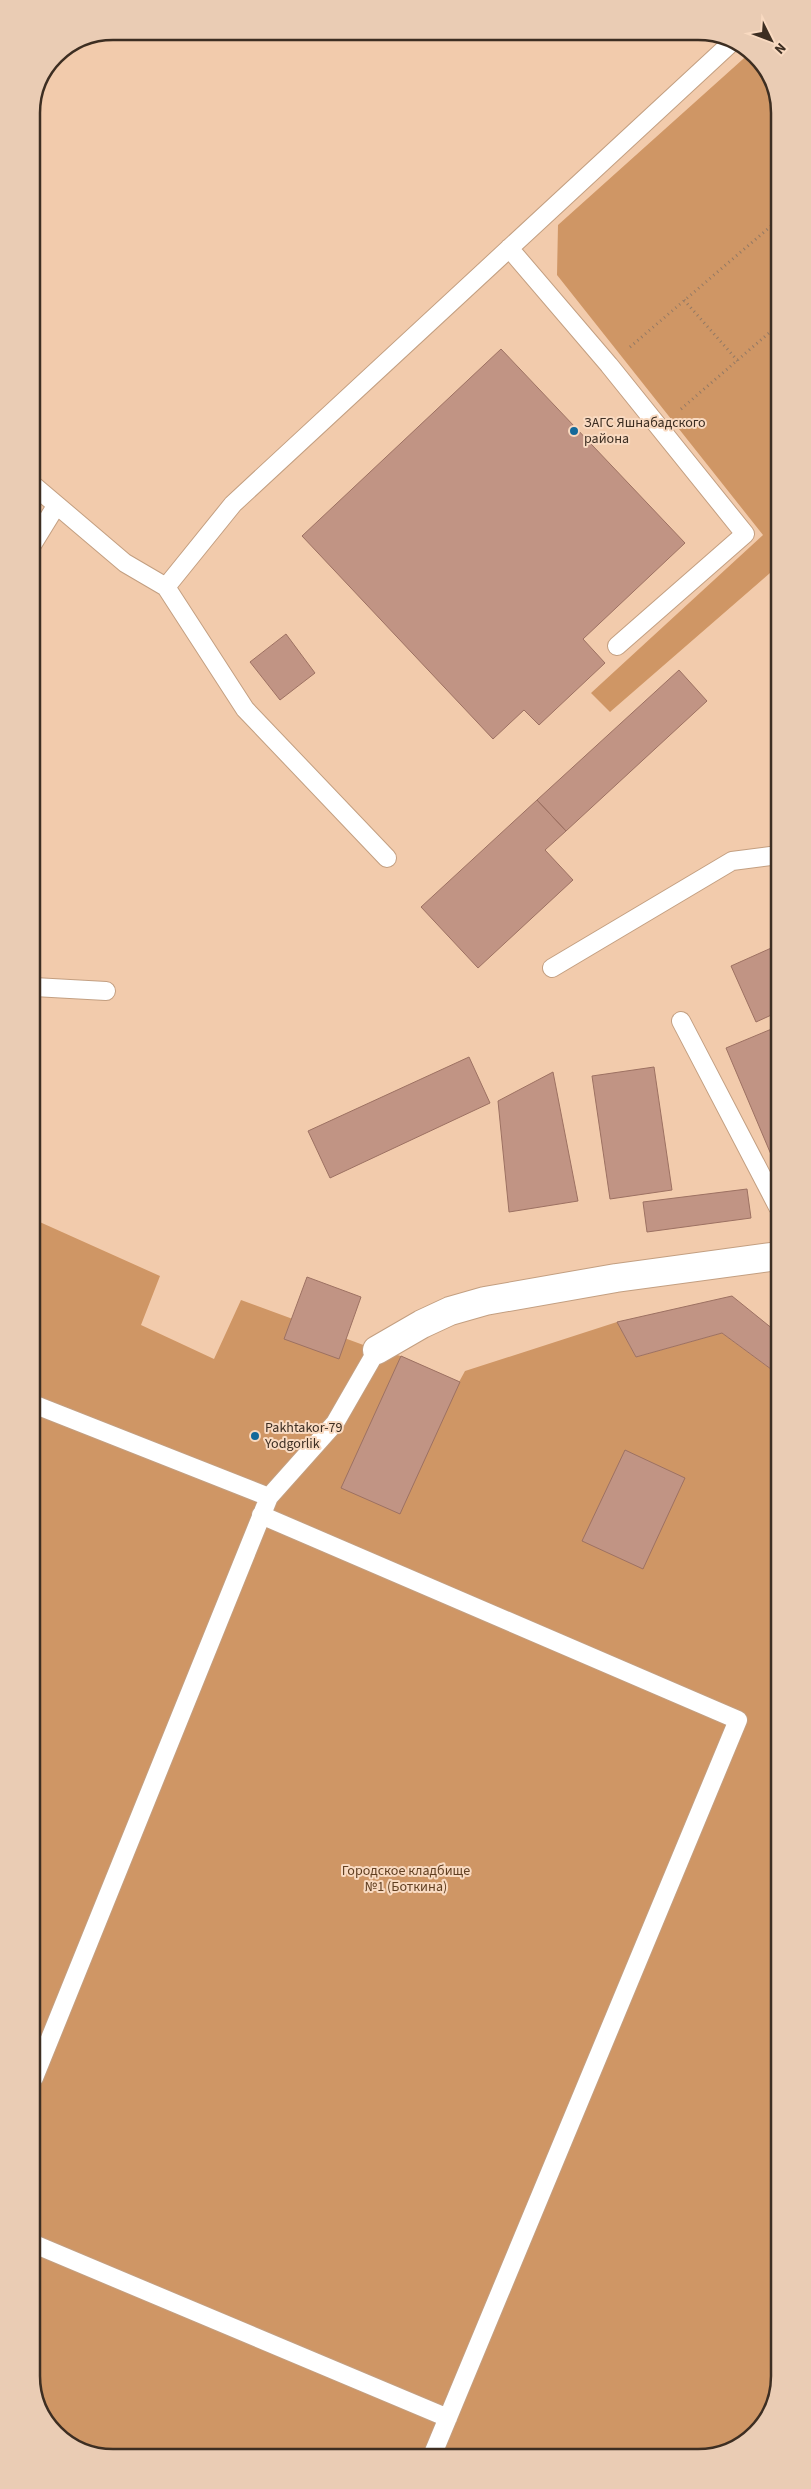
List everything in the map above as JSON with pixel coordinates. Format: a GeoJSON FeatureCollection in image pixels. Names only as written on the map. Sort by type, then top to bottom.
{"type":"FeatureCollection","features":[{"type":"Feature","properties":{"kind":"street"},"geometry":{"type":"LineString","coordinates":[[377,1350],[422,1324],[450,1311],[485,1301],[616,1278],[771,1257]]}},
{"type":"Feature","properties":{"kind":"lane"},"geometry":{"type":"LineString","coordinates":[[166,587],[233,504],[728,47]]}},
{"type":"Feature","properties":{"kind":"lane"},"geometry":{"type":"LineString","coordinates":[[509,248],[609,365],[745,534],[616,646]]}},
{"type":"Feature","properties":{"kind":"lane"},"geometry":{"type":"LineString","coordinates":[[40,491],[125,562],[166,587],[245,709],[388,858]]}},
{"type":"Feature","properties":{"kind":"lane"},"geometry":{"type":"LineString","coordinates":[[40,532],[56,506]]}},
{"type":"Feature","properties":{"kind":"lane"},"geometry":{"type":"LineString","coordinates":[[552,968],[732,861],[771,856]]}},
{"type":"Feature","properties":{"kind":"lane"},"geometry":{"type":"LineString","coordinates":[[40,987],[106,991]]}},
{"type":"Feature","properties":{"kind":"lane"},"geometry":{"type":"LineString","coordinates":[[681,1021],[771,1194]]}},
{"type":"Feature","properties":{"kind":"lane"},"geometry":{"type":"LineString","coordinates":[[40,2063],[269,1497],[336,1423],[377,1350]]}},
{"type":"Feature","properties":{"kind":"lane"},"geometry":{"type":"LineString","coordinates":[[40,1407],[269,1497]]}},
{"type":"Feature","properties":{"kind":"lane"},"geometry":{"type":"LineString","coordinates":[[261,1515],[738,1720],[435,2449]]}},
{"type":"Feature","properties":{"kind":"lane"},"geometry":{"type":"LineString","coordinates":[[40,2247],[448,2418]]}},
{"type":"Feature","properties":{"kind":"path"},"geometry":{"type":"LineString","coordinates":[[609,365],[771,226]]}},
{"type":"Feature","properties":{"kind":"path"},"geometry":{"type":"LineString","coordinates":[[684,300],[738,361]]}},
{"type":"Feature","properties":{"kind":"path"},"geometry":{"type":"LineString","coordinates":[[660,428],[771,331]]}},
{"type":"Feature","properties":{"kind":"green space"},"geometry":{"type":"Polygon","coordinates":[[[746,58],[746,65],[753,65],[765,85],[769,94],[771,113],[771,572],[610,712],[591,693],[763,535],[557,275],[558,225],[746,58]]]}},
{"type":"Feature","properties":{"kind":"green space","name":"Городское кладбище №1 (Боткина)"},"geometry":{"type":"Polygon","coordinates":[[[40,1222],[160,1276],[141,1325],[214,1359],[241,1300],[377,1350],[401,1356],[459,1382],[465,1371],[617,1322],[636,1357],[722,1333],[771,1369],[771,2376],[770,2390],[761,2412],[750,2428],[739,2437],[717,2447],[698,2449],[108,2449],[99,2448],[77,2439],[69,2434],[52,2417],[42,2395],[40,2376],[40,1222]]]}},
{"type":"Feature","properties":{"kind":"building"},"geometry":{"type":"Polygon","coordinates":[[[501,349],[685,543],[583,639],[605,663],[539,725],[524,710],[493,739],[302,536],[501,349]]]}},
{"type":"Feature","properties":{"kind":"building"},"geometry":{"type":"Polygon","coordinates":[[[286,634],[315,673],[280,700],[250,662],[286,634]]]}},
{"type":"Feature","properties":{"kind":"building"},"geometry":{"type":"Polygon","coordinates":[[[679,670],[707,701],[566,831],[537,800],[679,670]]]}},
{"type":"Feature","properties":{"kind":"building"},"geometry":{"type":"Polygon","coordinates":[[[537,800],[566,831],[545,850],[573,880],[478,968],[421,907],[537,800]]]}},
{"type":"Feature","properties":{"kind":"building"},"geometry":{"type":"Polygon","coordinates":[[[771,948],[771,1015],[756,1022],[731,966],[771,948]]]}},
{"type":"Feature","properties":{"kind":"building"},"geometry":{"type":"Polygon","coordinates":[[[771,1029],[771,1154],[726,1048],[771,1029]]]}},
{"type":"Feature","properties":{"kind":"building"},"geometry":{"type":"Polygon","coordinates":[[[469,1057],[490,1103],[330,1178],[308,1131],[469,1057]]]}},
{"type":"Feature","properties":{"kind":"building"},"geometry":{"type":"Polygon","coordinates":[[[654,1067],[672,1190],[610,1199],[592,1076],[654,1067]]]}},
{"type":"Feature","properties":{"kind":"building"},"geometry":{"type":"Polygon","coordinates":[[[553,1072],[578,1201],[509,1212],[498,1101],[553,1072]]]}},
{"type":"Feature","properties":{"kind":"building"},"geometry":{"type":"Polygon","coordinates":[[[747,1189],[751,1218],[647,1232],[643,1202],[747,1189]]]}},
{"type":"Feature","properties":{"kind":"building"},"geometry":{"type":"Polygon","coordinates":[[[307,1277],[361,1297],[339,1359],[284,1339],[307,1277]]]}},
{"type":"Feature","properties":{"kind":"building"},"geometry":{"type":"Polygon","coordinates":[[[732,1296],[771,1328],[771,1369],[722,1333],[636,1357],[617,1322],[732,1296]]]}},
{"type":"Feature","properties":{"kind":"building"},"geometry":{"type":"Polygon","coordinates":[[[401,1356],[460,1382],[400,1514],[341,1488],[401,1356]]]}},
{"type":"Feature","properties":{"kind":"building"},"geometry":{"type":"Polygon","coordinates":[[[625,1450],[685,1478],[643,1569],[582,1541],[625,1450]]]}},
{"type":"Feature","properties":{"kind":"place","name":"ЗАГС Яшнабадского района"},"geometry":{"type":"Point","coordinates":[574,431]}},
{"type":"Feature","properties":{"kind":"place","name":"Pakhtakor-79 Yodgorlik"},"geometry":{"type":"Point","coordinates":[255,1436]}}]}
